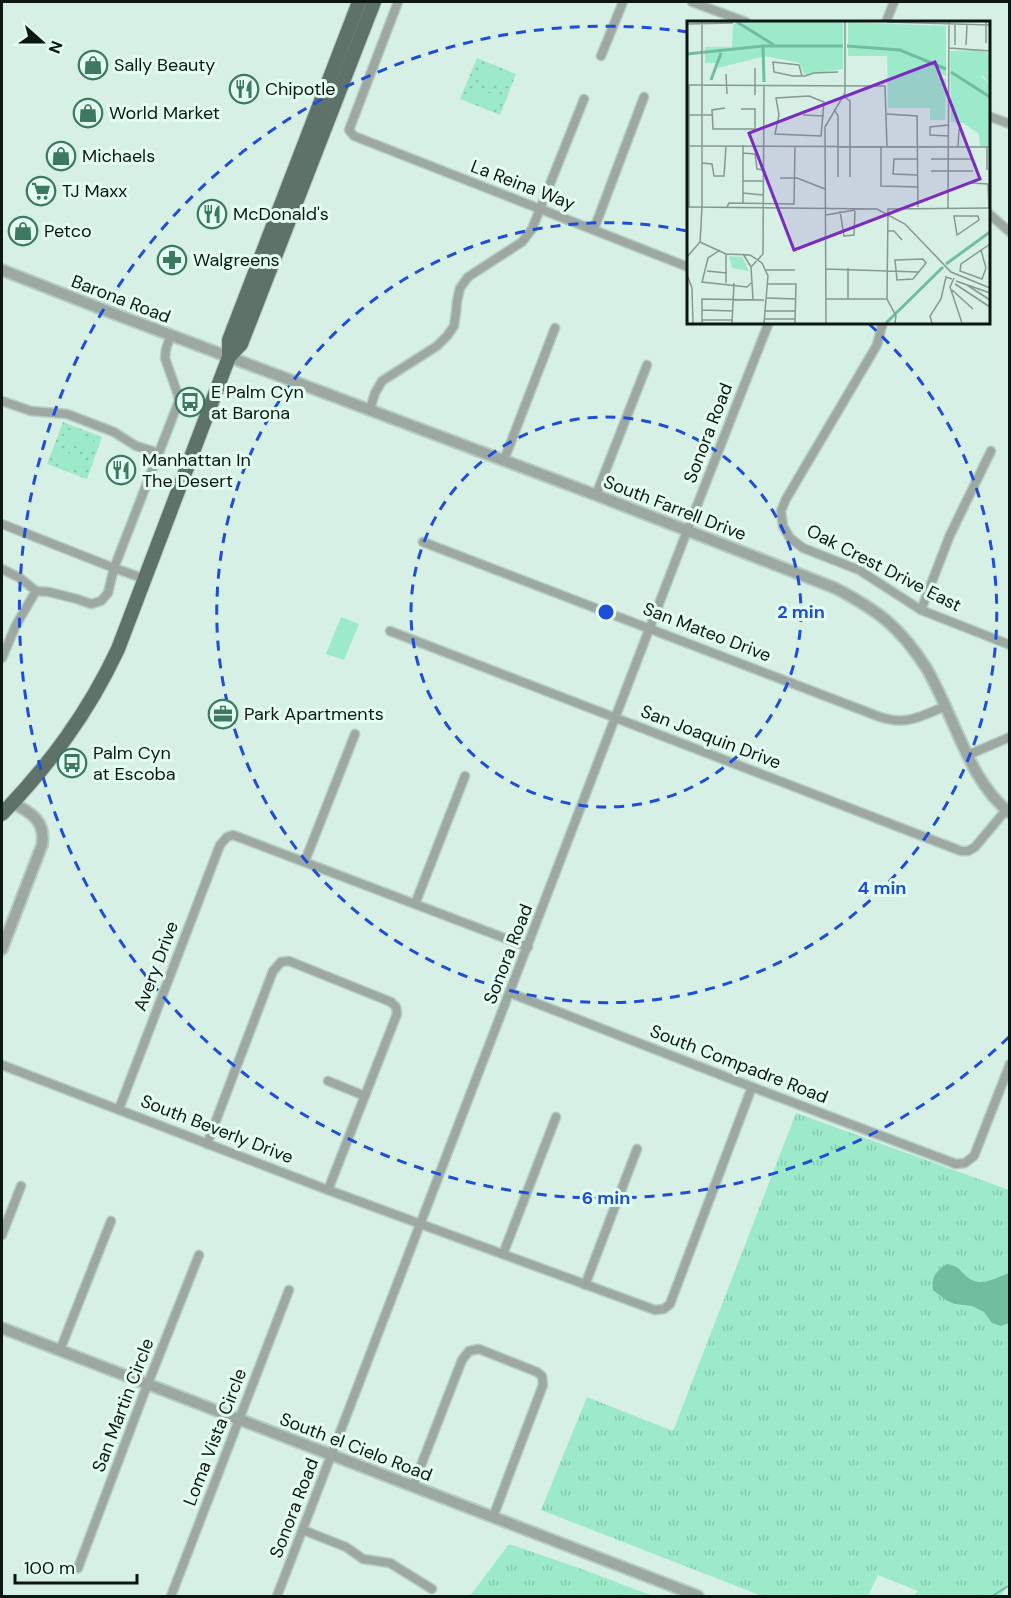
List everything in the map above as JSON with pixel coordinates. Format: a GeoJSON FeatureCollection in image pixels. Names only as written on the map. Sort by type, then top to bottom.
{"type":"FeatureCollection","features":[{"type":"Feature","properties":{"kind":"main road"},"geometry":{"type":"LineString","coordinates":[[230,357],[229,340],[359,2]]}},
{"type":"Feature","properties":{"kind":"main road"},"geometry":{"type":"LineString","coordinates":[[2,814],[7,801],[36,777],[58,750],[100,685],[118,649],[230,357],[241,344],[374,2]]}},
{"type":"Feature","properties":{"kind":"street","name":"La Reina Way"},"geometry":{"type":"LineString","coordinates":[[398,2],[349,130],[354,136],[687,265]]}},
{"type":"Feature","properties":{"kind":"street"},"geometry":{"type":"LineString","coordinates":[[601,56],[623,2]]}},
{"type":"Feature","properties":{"kind":"street"},"geometry":{"type":"LineString","coordinates":[[692,2],[743,21]]}},
{"type":"Feature","properties":{"kind":"street"},"geometry":{"type":"LineString","coordinates":[[886,21],[894,2]]}},
{"type":"Feature","properties":{"kind":"street"},"geometry":{"type":"LineString","coordinates":[[594,229],[644,97]]}},
{"type":"Feature","properties":{"kind":"street"},"geometry":{"type":"LineString","coordinates":[[369,409],[382,381],[437,346],[447,336],[454,326],[456,301],[460,288],[468,277],[522,242],[532,229],[584,99]]}},
{"type":"Feature","properties":{"kind":"street"},"geometry":{"type":"LineString","coordinates":[[990,117],[1010,124]]}},
{"type":"Feature","properties":{"kind":"street"},"geometry":{"type":"LineString","coordinates":[[990,215],[1010,232]]}},
{"type":"Feature","properties":{"kind":"street","name":"Barona Road"},"geometry":{"type":"LineString","coordinates":[[2,270],[230,357]]}},
{"type":"Feature","properties":{"kind":"street","name":"Sonora Road"},"geometry":{"type":"LineString","coordinates":[[278,1596],[768,324]]}},
{"type":"Feature","properties":{"kind":"street","name":"Oak Crest Drive East"},"geometry":{"type":"LineString","coordinates":[[882,324],[877,345],[786,499],[781,511],[783,526],[790,538],[803,548],[859,570],[921,610],[1010,645]]}},
{"type":"Feature","properties":{"kind":"street"},"geometry":{"type":"LineString","coordinates":[[504,460],[555,328]]}},
{"type":"Feature","properties":{"kind":"street"},"geometry":{"type":"LineString","coordinates":[[2,569],[20,578],[36,591],[49,592],[91,604],[101,601],[108,592],[114,568],[179,401],[165,358],[171,335]]}},
{"type":"Feature","properties":{"kind":"street","name":"South Farrell Drive"},"geometry":{"type":"LineString","coordinates":[[230,357],[836,588],[872,609],[897,630],[914,649],[927,669],[981,779],[1008,812]]}},
{"type":"Feature","properties":{"kind":"street"},"geometry":{"type":"LineString","coordinates":[[596,495],[647,365]]}},
{"type":"Feature","properties":{"kind":"street"},"geometry":{"type":"LineString","coordinates":[[2,401],[31,411],[67,414],[114,432],[136,446],[159,453]]}},
{"type":"Feature","properties":{"kind":"street"},"geometry":{"type":"LineString","coordinates":[[921,610],[950,535],[992,451]]}},
{"type":"Feature","properties":{"kind":"street"},"geometry":{"type":"LineString","coordinates":[[2,524],[145,579]]}},
{"type":"Feature","properties":{"kind":"street","name":"San Mateo Drive"},"geometry":{"type":"LineString","coordinates":[[423,542],[892,721],[909,721],[946,706]]}},
{"type":"Feature","properties":{"kind":"street"},"geometry":{"type":"LineString","coordinates":[[2,658],[16,625],[36,591]]}},
{"type":"Feature","properties":{"kind":"street","name":"San Joaquin Drive"},"geometry":{"type":"LineString","coordinates":[[390,631],[961,851],[968,851],[975,847],[1008,812]]}},
{"type":"Feature","properties":{"kind":"street"},"geometry":{"type":"LineString","coordinates":[[355,734],[305,861],[528,947]]}},
{"type":"Feature","properties":{"kind":"street"},"geometry":{"type":"LineString","coordinates":[[968,755],[1010,737]]}},
{"type":"Feature","properties":{"kind":"street"},"geometry":{"type":"LineString","coordinates":[[415,904],[465,776]]}},
{"type":"Feature","properties":{"kind":"street"},"geometry":{"type":"LineString","coordinates":[[2,950],[43,839],[40,825],[31,813],[7,801]]}},
{"type":"Feature","properties":{"kind":"street","name":"Avery Drive"},"geometry":{"type":"LineString","coordinates":[[119,1109],[220,845],[233,834],[305,861]]}},
{"type":"Feature","properties":{"kind":"street"},"geometry":{"type":"LineString","coordinates":[[207,1144],[273,970],[281,962],[289,961],[391,1002],[396,1007],[397,1014],[327,1190]]}},
{"type":"Feature","properties":{"kind":"street","name":"South Compadre Road"},"geometry":{"type":"LineString","coordinates":[[510,993],[956,1164],[965,1162],[974,1156],[1010,1064]]}},
{"type":"Feature","properties":{"kind":"street","name":"South Beverly Drive"},"geometry":{"type":"LineString","coordinates":[[2,1065],[327,1190],[656,1310],[664,1309],[670,1304],[752,1087]]}},
{"type":"Feature","properties":{"kind":"street"},"geometry":{"type":"LineString","coordinates":[[328,1081],[365,1096]]}},
{"type":"Feature","properties":{"kind":"street"},"geometry":{"type":"LineString","coordinates":[[503,1254],[556,1117]]}},
{"type":"Feature","properties":{"kind":"street"},"geometry":{"type":"LineString","coordinates":[[585,1285],[636,1149]]}},
{"type":"Feature","properties":{"kind":"street"},"geometry":{"type":"LineString","coordinates":[[2,1235],[21,1186]]}},
{"type":"Feature","properties":{"kind":"street"},"geometry":{"type":"LineString","coordinates":[[60,1350],[111,1221]]}},
{"type":"Feature","properties":{"kind":"street","name":"San Martin Circle"},"geometry":{"type":"LineString","coordinates":[[78,1568],[199,1255]]}},
{"type":"Feature","properties":{"kind":"street","name":"Loma Vista Circle"},"geometry":{"type":"LineString","coordinates":[[171,1596],[289,1290]]}},
{"type":"Feature","properties":{"kind":"street","name":"South el Cielo Road"},"geometry":{"type":"LineString","coordinates":[[2,1328],[698,1596]]}},
{"type":"Feature","properties":{"kind":"street"},"geometry":{"type":"LineString","coordinates":[[413,1486],[462,1360],[469,1352],[479,1350],[503,1358],[537,1372],[542,1376],[543,1385],[493,1517]]}},
{"type":"Feature","properties":{"kind":"street"},"geometry":{"type":"LineString","coordinates":[[303,1530],[346,1547],[363,1559],[390,1563],[432,1589]]}},
{"type":"Feature","properties":{"kind":"green space"},"geometry":{"type":"Polygon","coordinates":[[[477,58],[516,74],[500,115],[460,99],[477,58]]]}},
{"type":"Feature","properties":{"kind":"green space"},"geometry":{"type":"Polygon","coordinates":[[[481,65],[509,75],[504,88],[477,77],[481,65]]]}},
{"type":"Feature","properties":{"kind":"green space"},"geometry":{"type":"Polygon","coordinates":[[[473,87],[500,97],[496,109],[468,99],[473,87]]]}},
{"type":"Feature","properties":{"kind":"green space"},"geometry":{"type":"Polygon","coordinates":[[[63,422],[102,437],[87,479],[47,464],[63,422]]]}},
{"type":"Feature","properties":{"kind":"green space"},"geometry":{"type":"Polygon","coordinates":[[[66,429],[94,439],[89,451],[62,441],[66,429]]]}},
{"type":"Feature","properties":{"kind":"green space"},"geometry":{"type":"Polygon","coordinates":[[[58,449],[85,460],[81,472],[53,461],[58,449]]]}},
{"type":"Feature","properties":{"kind":"green space"},"geometry":{"type":"Polygon","coordinates":[[[341,617],[359,624],[344,660],[326,654],[341,617]]]}},
{"type":"Feature","properties":{"kind":"green space"},"geometry":{"type":"Polygon","coordinates":[[[796,1113],[1009,1190],[1010,1579],[1001,1596],[913,1596],[918,1591],[878,1575],[868,1596],[762,1596],[541,1510],[587,1397],[673,1431],[796,1113]]]}},
{"type":"Feature","properties":{"kind":"green space"},"geometry":{"type":"Polygon","coordinates":[[[509,1544],[579,1568],[653,1596],[470,1596],[509,1544]]]}},
{"type":"Feature","properties":{"kind":"shaded area"},"geometry":{"type":"Polygon","coordinates":[[[947,1264],[957,1267],[967,1277],[977,1282],[988,1281],[1009,1273],[1009,1323],[1001,1326],[992,1323],[984,1312],[972,1306],[955,1304],[933,1290],[935,1275],[947,1264]]]}},
{"type":"Feature","properties":{"kind":"waterway"},"geometry":{"type":"LineString","coordinates":[[992,1596],[1010,1585]]}},
{"type":"Feature","properties":{"kind":"place","name":"Sally Beauty"},"geometry":{"type":"Point","coordinates":[93,65]}},
{"type":"Feature","properties":{"kind":"place","name":"Chipotle"},"geometry":{"type":"Point","coordinates":[244,89]}},
{"type":"Feature","properties":{"kind":"place","name":"World Market"},"geometry":{"type":"Point","coordinates":[88,113]}},
{"type":"Feature","properties":{"kind":"place","name":"Michaels"},"geometry":{"type":"Point","coordinates":[61,156]}},
{"type":"Feature","properties":{"kind":"place","name":"TJ Maxx"},"geometry":{"type":"Point","coordinates":[41,191]}},
{"type":"Feature","properties":{"kind":"place","name":"McDonald's"},"geometry":{"type":"Point","coordinates":[212,214]}},
{"type":"Feature","properties":{"kind":"place","name":"Petco"},"geometry":{"type":"Point","coordinates":[23,231]}},
{"type":"Feature","properties":{"kind":"place","name":"Walgreens"},"geometry":{"type":"Point","coordinates":[172,260]}},
{"type":"Feature","properties":{"kind":"place","name":"E Palm Cyn at Barona"},"geometry":{"type":"Point","coordinates":[190,402]}},
{"type":"Feature","properties":{"kind":"place","name":"Manhattan In The Desert"},"geometry":{"type":"Point","coordinates":[121,470]}},
{"type":"Feature","properties":{"kind":"place","name":"Park Apartments"},"geometry":{"type":"Point","coordinates":[223,714]}},
{"type":"Feature","properties":{"kind":"place","name":"Palm Cyn at Escoba"},"geometry":{"type":"Point","coordinates":[72,763]}}]}
